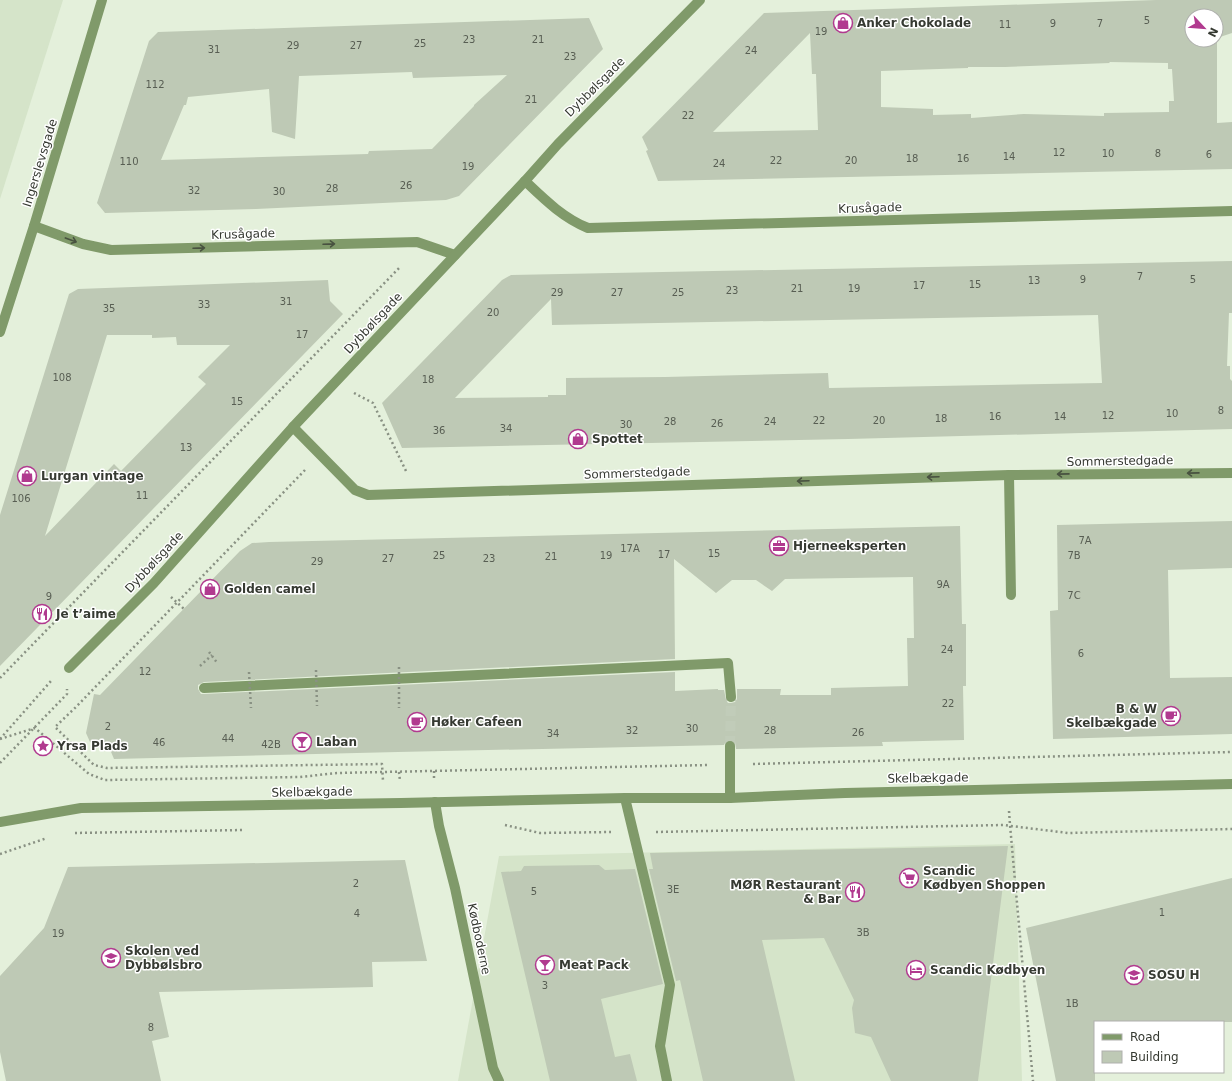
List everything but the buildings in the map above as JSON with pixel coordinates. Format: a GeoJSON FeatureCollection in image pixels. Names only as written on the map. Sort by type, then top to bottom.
{"type":"FeatureCollection","features":[{"type":"Feature","properties":{"kind":"street","name":"Ingerslevsgade"},"geometry":{"type":"LineString","coordinates":[[0,332],[34,226],[102,0]]}},
{"type":"Feature","properties":{"kind":"street","name":"Dybbølsgade"},"geometry":{"type":"LineString","coordinates":[[69,668],[154,583],[293,426],[558,144],[700,0]]}},
{"type":"Feature","properties":{"kind":"street","name":"Krusågade"},"geometry":{"type":"LineString","coordinates":[[525,180],[536,192],[563,215],[588,228],[1232,212]]}},
{"type":"Feature","properties":{"kind":"street","name":"Krusågade"},"geometry":{"type":"LineString","coordinates":[[34,226],[83,244],[111,250],[416,242],[455,255]]}},
{"type":"Feature","properties":{"kind":"street","name":"Sommerstedgade"},"geometry":{"type":"LineString","coordinates":[[293,426],[355,490],[368,495],[1009,475],[1232,473]]}},
{"type":"Feature","properties":{"kind":"street"},"geometry":{"type":"LineString","coordinates":[[1009,475],[1011,595]]}},
{"type":"Feature","properties":{"kind":"street"},"geometry":{"type":"LineString","coordinates":[[204,688],[728,662],[731,697]]}},
{"type":"Feature","properties":{"kind":"street"},"geometry":{"type":"LineString","coordinates":[[730,746],[730,798]]}},
{"type":"Feature","properties":{"kind":"street","name":"Skelbækgade"},"geometry":{"type":"LineString","coordinates":[[0,822],[81,808],[625,798],[730,798],[846,793],[1232,784]]}},
{"type":"Feature","properties":{"kind":"street"},"geometry":{"type":"LineString","coordinates":[[625,798],[670,985],[660,1046],[667,1081]]}},
{"type":"Feature","properties":{"kind":"street","name":"Kødboderne"},"geometry":{"type":"LineString","coordinates":[[435,802],[439,826],[455,888],[493,1068],[499,1081]]}},
{"type":"Feature","properties":{"kind":"path"},"geometry":{"type":"LineString","coordinates":[[0,678],[422,244]]}},
{"type":"Feature","properties":{"kind":"path"},"geometry":{"type":"LineString","coordinates":[[334,383],[373,403],[417,493]]}},
{"type":"Feature","properties":{"kind":"path"},"geometry":{"type":"LineString","coordinates":[[399,667],[399,708]]}},
{"type":"Feature","properties":{"kind":"path"},"geometry":{"type":"LineString","coordinates":[[0,763],[67,694],[69,668]]}},
{"type":"Feature","properties":{"kind":"path"},"geometry":{"type":"LineString","coordinates":[[0,739],[52,680],[69,668]]}},
{"type":"Feature","properties":{"kind":"path"},"geometry":{"type":"LineString","coordinates":[[316,670],[317,706]]}},
{"type":"Feature","properties":{"kind":"path"},"geometry":{"type":"LineString","coordinates":[[249,672],[252,708]]}},
{"type":"Feature","properties":{"kind":"path"},"geometry":{"type":"LineString","coordinates":[[0,739],[35,728]]}},
{"type":"Feature","properties":{"kind":"path"},"geometry":{"type":"LineString","coordinates":[[35,728],[89,774],[105,780],[300,777],[336,773],[1232,752]]}},
{"type":"Feature","properties":{"kind":"path"},"geometry":{"type":"LineString","coordinates":[[1009,789],[1010,825],[1033,1081]]}},
{"type":"Feature","properties":{"kind":"path"},"geometry":{"type":"LineString","coordinates":[[0,854],[13,850]]}},
{"type":"Feature","properties":{"kind":"shaded area"},"geometry":{"type":"Polygon","coordinates":[[[0,0],[63,0],[0,199],[0,0]]]}},
{"type":"Feature","properties":{"kind":"shaded area"},"geometry":{"type":"Polygon","coordinates":[[[1015,844],[1022,1081],[458,1081],[499,856],[1015,844]]]}},
{"type":"Feature","properties":{"kind":"tunnel"},"geometry":{"type":"LineString","coordinates":[[730,746],[731,697]]}},
{"type":"Feature","properties":{"kind":"place","name":"Anker Chokolade"},"geometry":{"type":"Point","coordinates":[843,23]}},
{"type":"Feature","properties":{"kind":"place","name":"Spottet"},"geometry":{"type":"Point","coordinates":[578,439]}},
{"type":"Feature","properties":{"kind":"place","name":"Lurgan vintage"},"geometry":{"type":"Point","coordinates":[27,476]}},
{"type":"Feature","properties":{"kind":"place","name":"Hjerneeksperten"},"geometry":{"type":"Point","coordinates":[779,546]}},
{"type":"Feature","properties":{"kind":"place","name":"Golden camel"},"geometry":{"type":"Point","coordinates":[210,589]}},
{"type":"Feature","properties":{"kind":"place","name":"Je t’aime"},"geometry":{"type":"Point","coordinates":[42,614]}},
{"type":"Feature","properties":{"kind":"place","name":"B & W Skelbækgade"},"geometry":{"type":"Point","coordinates":[1171,716]}},
{"type":"Feature","properties":{"kind":"place","name":"Høker Cafeen"},"geometry":{"type":"Point","coordinates":[417,722]}},
{"type":"Feature","properties":{"kind":"place","name":"Laban"},"geometry":{"type":"Point","coordinates":[302,742]}},
{"type":"Feature","properties":{"kind":"place","name":"Yrsa Plads"},"geometry":{"type":"Point","coordinates":[43,746]}},
{"type":"Feature","properties":{"kind":"place","name":"Scandic Kødbyen Shoppen"},"geometry":{"type":"Point","coordinates":[909,878]}},
{"type":"Feature","properties":{"kind":"place","name":"MØR Restaurant & Bar"},"geometry":{"type":"Point","coordinates":[855,892]}},
{"type":"Feature","properties":{"kind":"place","name":"Skolen ved Dybbølsbro"},"geometry":{"type":"Point","coordinates":[111,958]}},
{"type":"Feature","properties":{"kind":"place","name":"Meat Pack"},"geometry":{"type":"Point","coordinates":[545,965]}},
{"type":"Feature","properties":{"kind":"place","name":"Scandic Kødbyen"},"geometry":{"type":"Point","coordinates":[916,970]}},
{"type":"Feature","properties":{"kind":"place","name":"SOSU H"},"geometry":{"type":"Point","coordinates":[1134,975]}}]}
